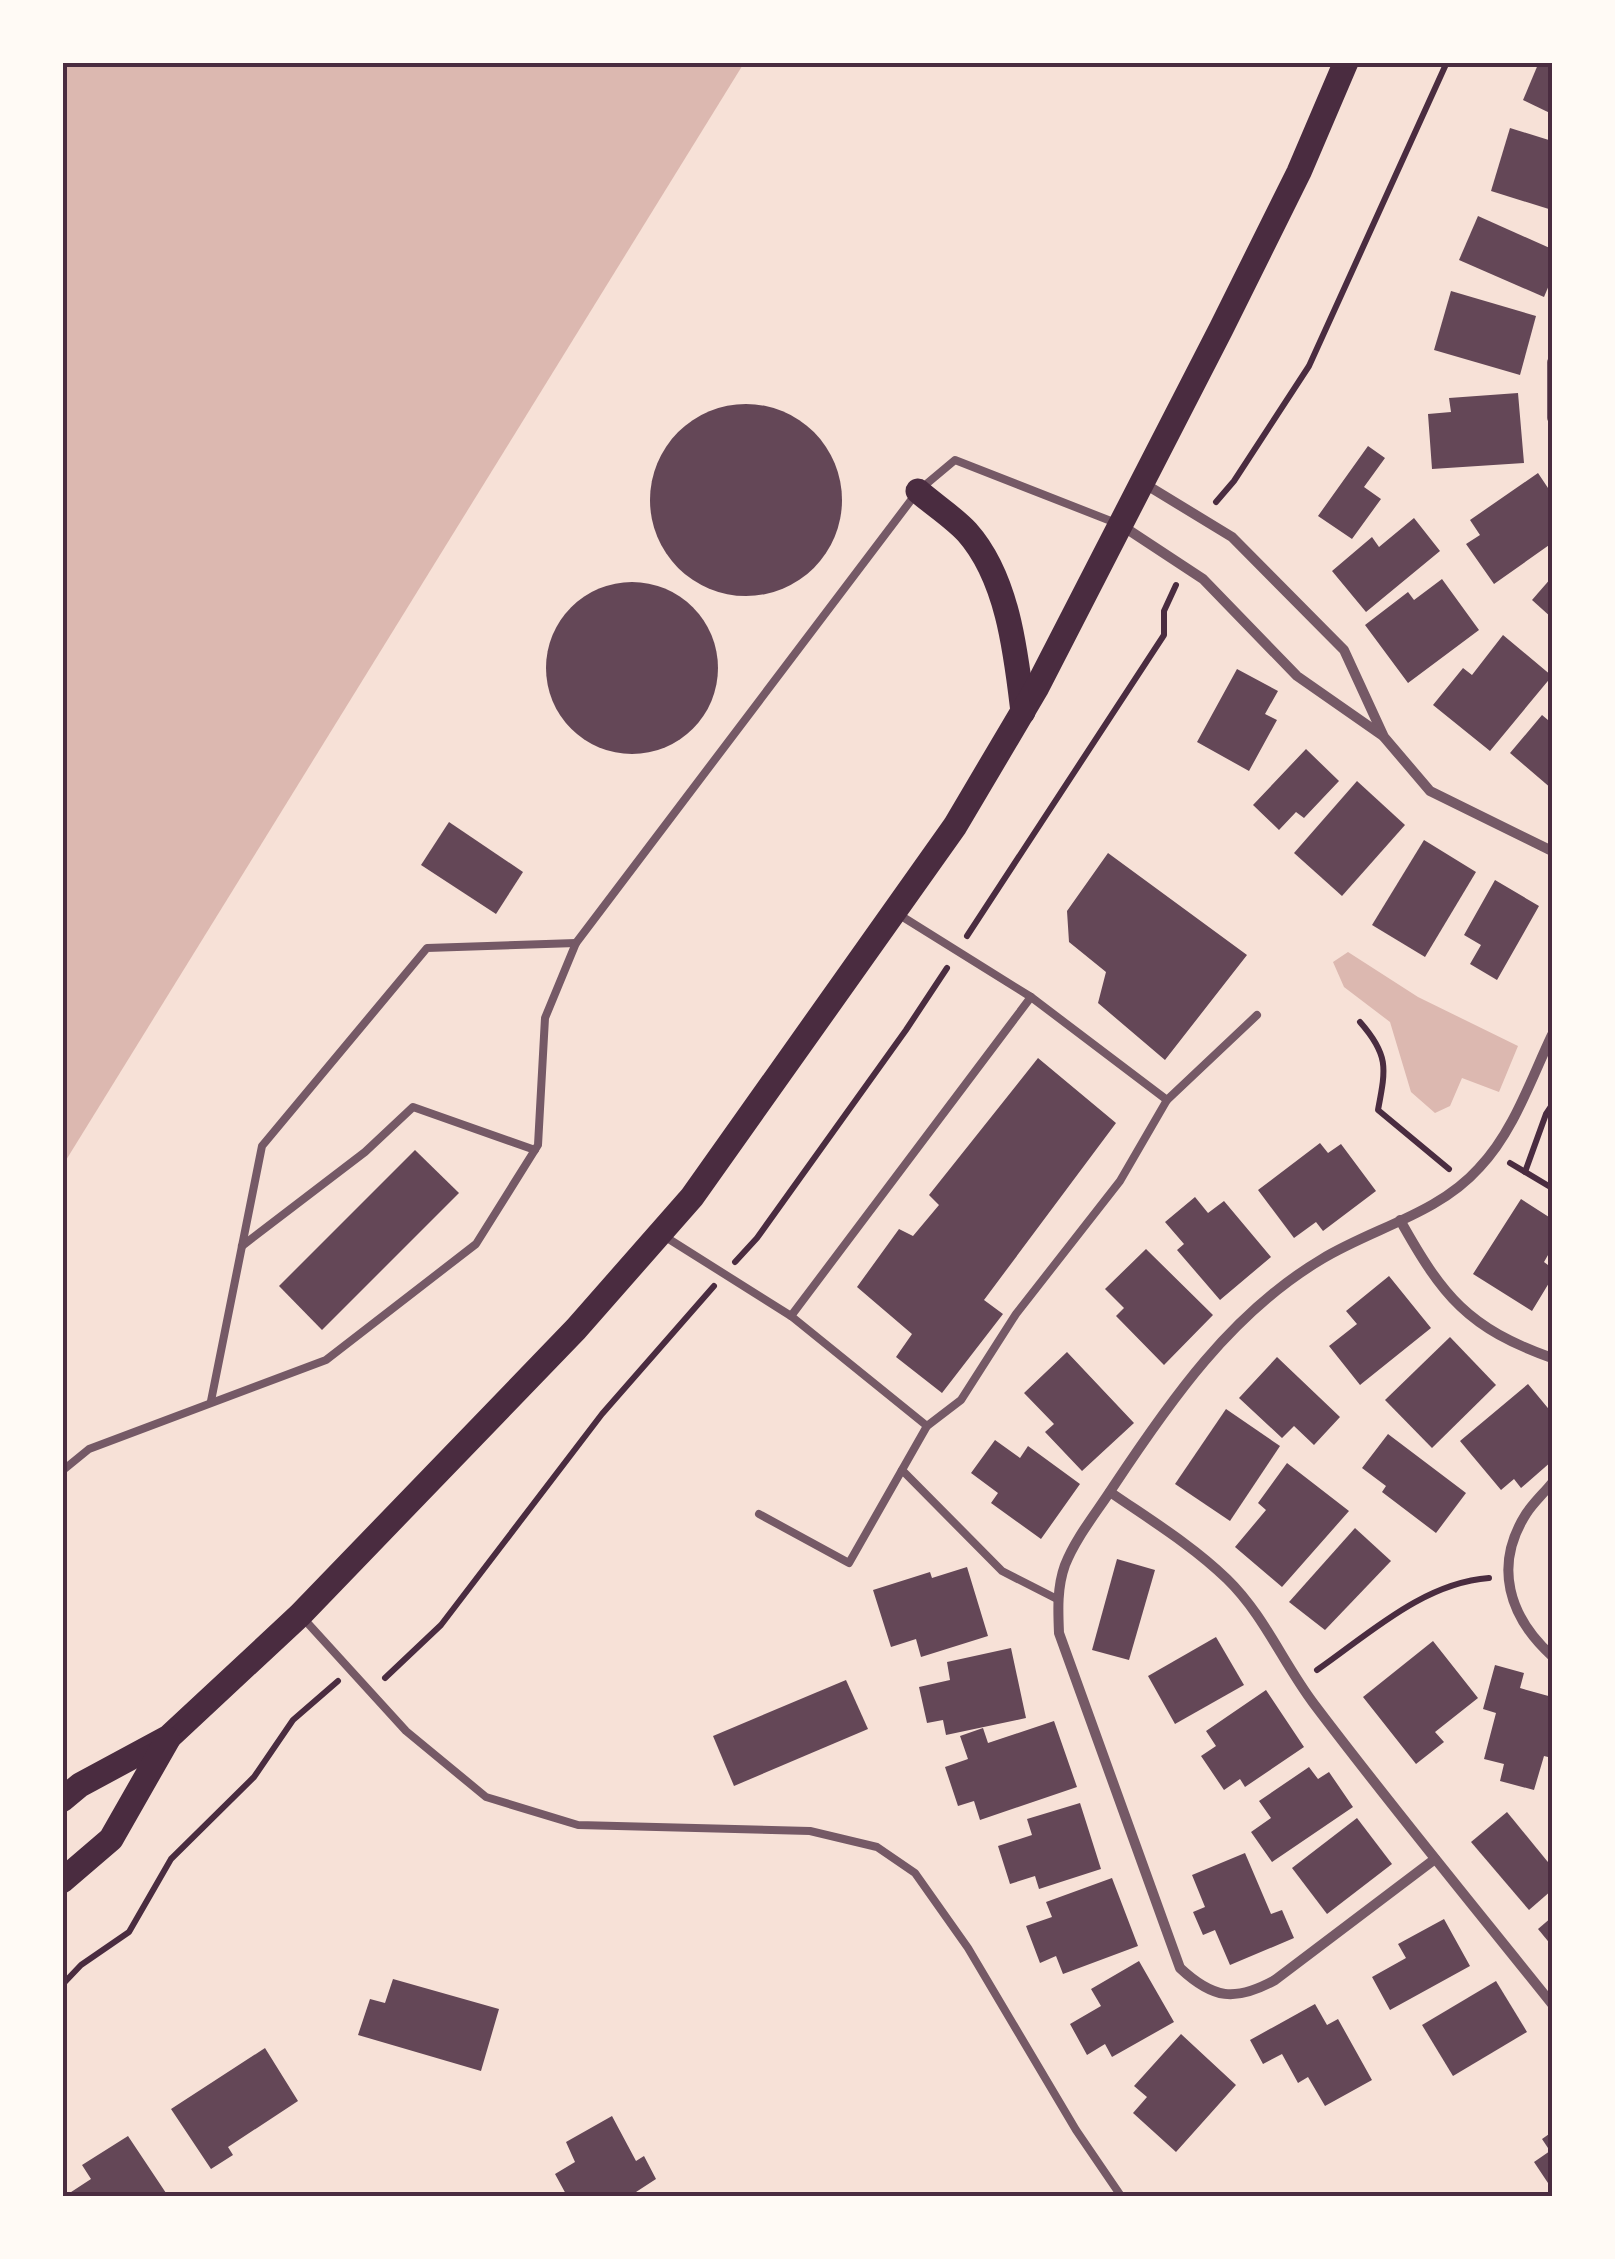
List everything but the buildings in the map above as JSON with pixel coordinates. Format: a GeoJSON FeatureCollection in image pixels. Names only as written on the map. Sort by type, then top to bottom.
{"type":"FeatureCollection","features":[{"type":"Feature","properties":{"kind":"main road"},"geometry":{"type":"LineString","coordinates":[[62,1800],[169,1737],[300,1615],[576,1329],[692,1197],[955,826],[1023,712],[1144,484],[1299,172],[1346,62]]}},
{"type":"Feature","properties":{"kind":"main road"},"geometry":{"type":"LineString","coordinates":[[918,492],[968,533],[995,580],[1017,660],[1023,712]]}},
{"type":"Feature","properties":{"kind":"main road"},"geometry":{"type":"LineString","coordinates":[[62,1881],[111,1839],[169,1737]]}},
{"type":"Feature","properties":{"kind":"street"},"geometry":{"type":"LineString","coordinates":[[1552,362],[1552,418]]}},
{"type":"Feature","properties":{"kind":"street"},"geometry":{"type":"LineString","coordinates":[[1144,484],[1232,537],[1344,650],[1384,737]]}},
{"type":"Feature","properties":{"kind":"street"},"geometry":{"type":"LineString","coordinates":[[1120,525],[1203,580],[1297,676],[1384,737],[1430,792],[1552,851]]}},
{"type":"Feature","properties":{"kind":"street"},"geometry":{"type":"LineString","coordinates":[[1436,1859],[1275,1980],[1252,1992],[1225,1995],[1200,1986],[1180,1968],[1059,1632],[1057,1599],[1065,1566],[1110,1492],[1200,1364],[1239,1323],[1322,1258],[1464,1183],[1492,1152],[1552,1035]]}},
{"type":"Feature","properties":{"kind":"street"},"geometry":{"type":"LineString","coordinates":[[1400,1220],[1426,1266],[1458,1308],[1492,1334],[1552,1358]]}},
{"type":"Feature","properties":{"kind":"street"},"geometry":{"type":"LineString","coordinates":[[1552,1483],[1526,1514],[1510,1550],[1510,1590],[1524,1626],[1552,1656]]}},
{"type":"Feature","properties":{"kind":"street"},"geometry":{"type":"LineString","coordinates":[[1110,1492],[1184,1544],[1225,1577],[1252,1606],[1299,1682],[1375,1785],[1552,2004]]}},
{"type":"Feature","properties":{"kind":"lane"},"geometry":{"type":"LineString","coordinates":[[62,1470],[89,1448],[326,1360],[476,1244],[535,1150],[544,1018],[576,943],[918,492],[955,460],[1120,525]]}},
{"type":"Feature","properties":{"kind":"lane"},"geometry":{"type":"LineString","coordinates":[[895,912],[1031,997],[1167,1100]]}},
{"type":"Feature","properties":{"kind":"lane"},"geometry":{"type":"LineString","coordinates":[[211,1401],[262,1146],[427,948],[576,943]]}},
{"type":"Feature","properties":{"kind":"lane"},"geometry":{"type":"LineString","coordinates":[[791,1316],[1031,997]]}},
{"type":"Feature","properties":{"kind":"lane"},"geometry":{"type":"LineString","coordinates":[[759,1514],[849,1563],[927,1426],[961,1400],[1016,1314],[1120,1181],[1167,1100],[1257,1015]]}},
{"type":"Feature","properties":{"kind":"lane"},"geometry":{"type":"LineString","coordinates":[[242,1246],[365,1152],[413,1107],[535,1150]]}},
{"type":"Feature","properties":{"kind":"lane"},"geometry":{"type":"LineString","coordinates":[[660,1234],[791,1316],[927,1426]]}},
{"type":"Feature","properties":{"kind":"lane"},"geometry":{"type":"LineString","coordinates":[[902,1470],[1002,1571],[1057,1599]]}},
{"type":"Feature","properties":{"kind":"lane"},"geometry":{"type":"LineString","coordinates":[[300,1615],[406,1731],[486,1797],[578,1825],[810,1831],[878,1847],[915,1872],[968,1948],[1076,2130],[1122,2196]]}},
{"type":"Feature","properties":{"kind":"path"},"geometry":{"type":"LineString","coordinates":[[1232,485],[1309,366],[1447,62]]}},
{"type":"Feature","properties":{"kind":"path"},"geometry":{"type":"LineString","coordinates":[[380,1682],[441,1625],[602,1414],[768,1222],[906,1030],[1164,635]]}},
{"type":"Feature","properties":{"kind":"path"},"geometry":{"type":"LineString","coordinates":[[1360,1022],[1380,1045],[1386,1071],[1378,1110],[1464,1183]]}},
{"type":"Feature","properties":{"kind":"path"},"geometry":{"type":"LineString","coordinates":[[1526,1172],[1552,1105]]}},
{"type":"Feature","properties":{"kind":"path"},"geometry":{"type":"LineString","coordinates":[[1492,1152],[1552,1188]]}},
{"type":"Feature","properties":{"kind":"path"},"geometry":{"type":"LineString","coordinates":[[1299,1682],[1403,1609],[1441,1588],[1510,1577]]}},
{"type":"Feature","properties":{"kind":"path"},"geometry":{"type":"LineString","coordinates":[[62,1985],[80,1965],[129,1932],[170,1860],[254,1778],[293,1720],[350,1670]]}},
{"type":"Feature","properties":{"kind":"shaded area"},"geometry":{"type":"Polygon","coordinates":[[[62,63],[744,63],[63,1165],[62,63]]]}},
{"type":"Feature","properties":{"kind":"shaded area"},"geometry":{"type":"Polygon","coordinates":[[[1348,952],[1418,997],[1518,1046],[1499,1092],[1462,1078],[1450,1106],[1435,1113],[1411,1092],[1390,1022],[1344,987],[1333,962],[1348,952]]]}}]}
